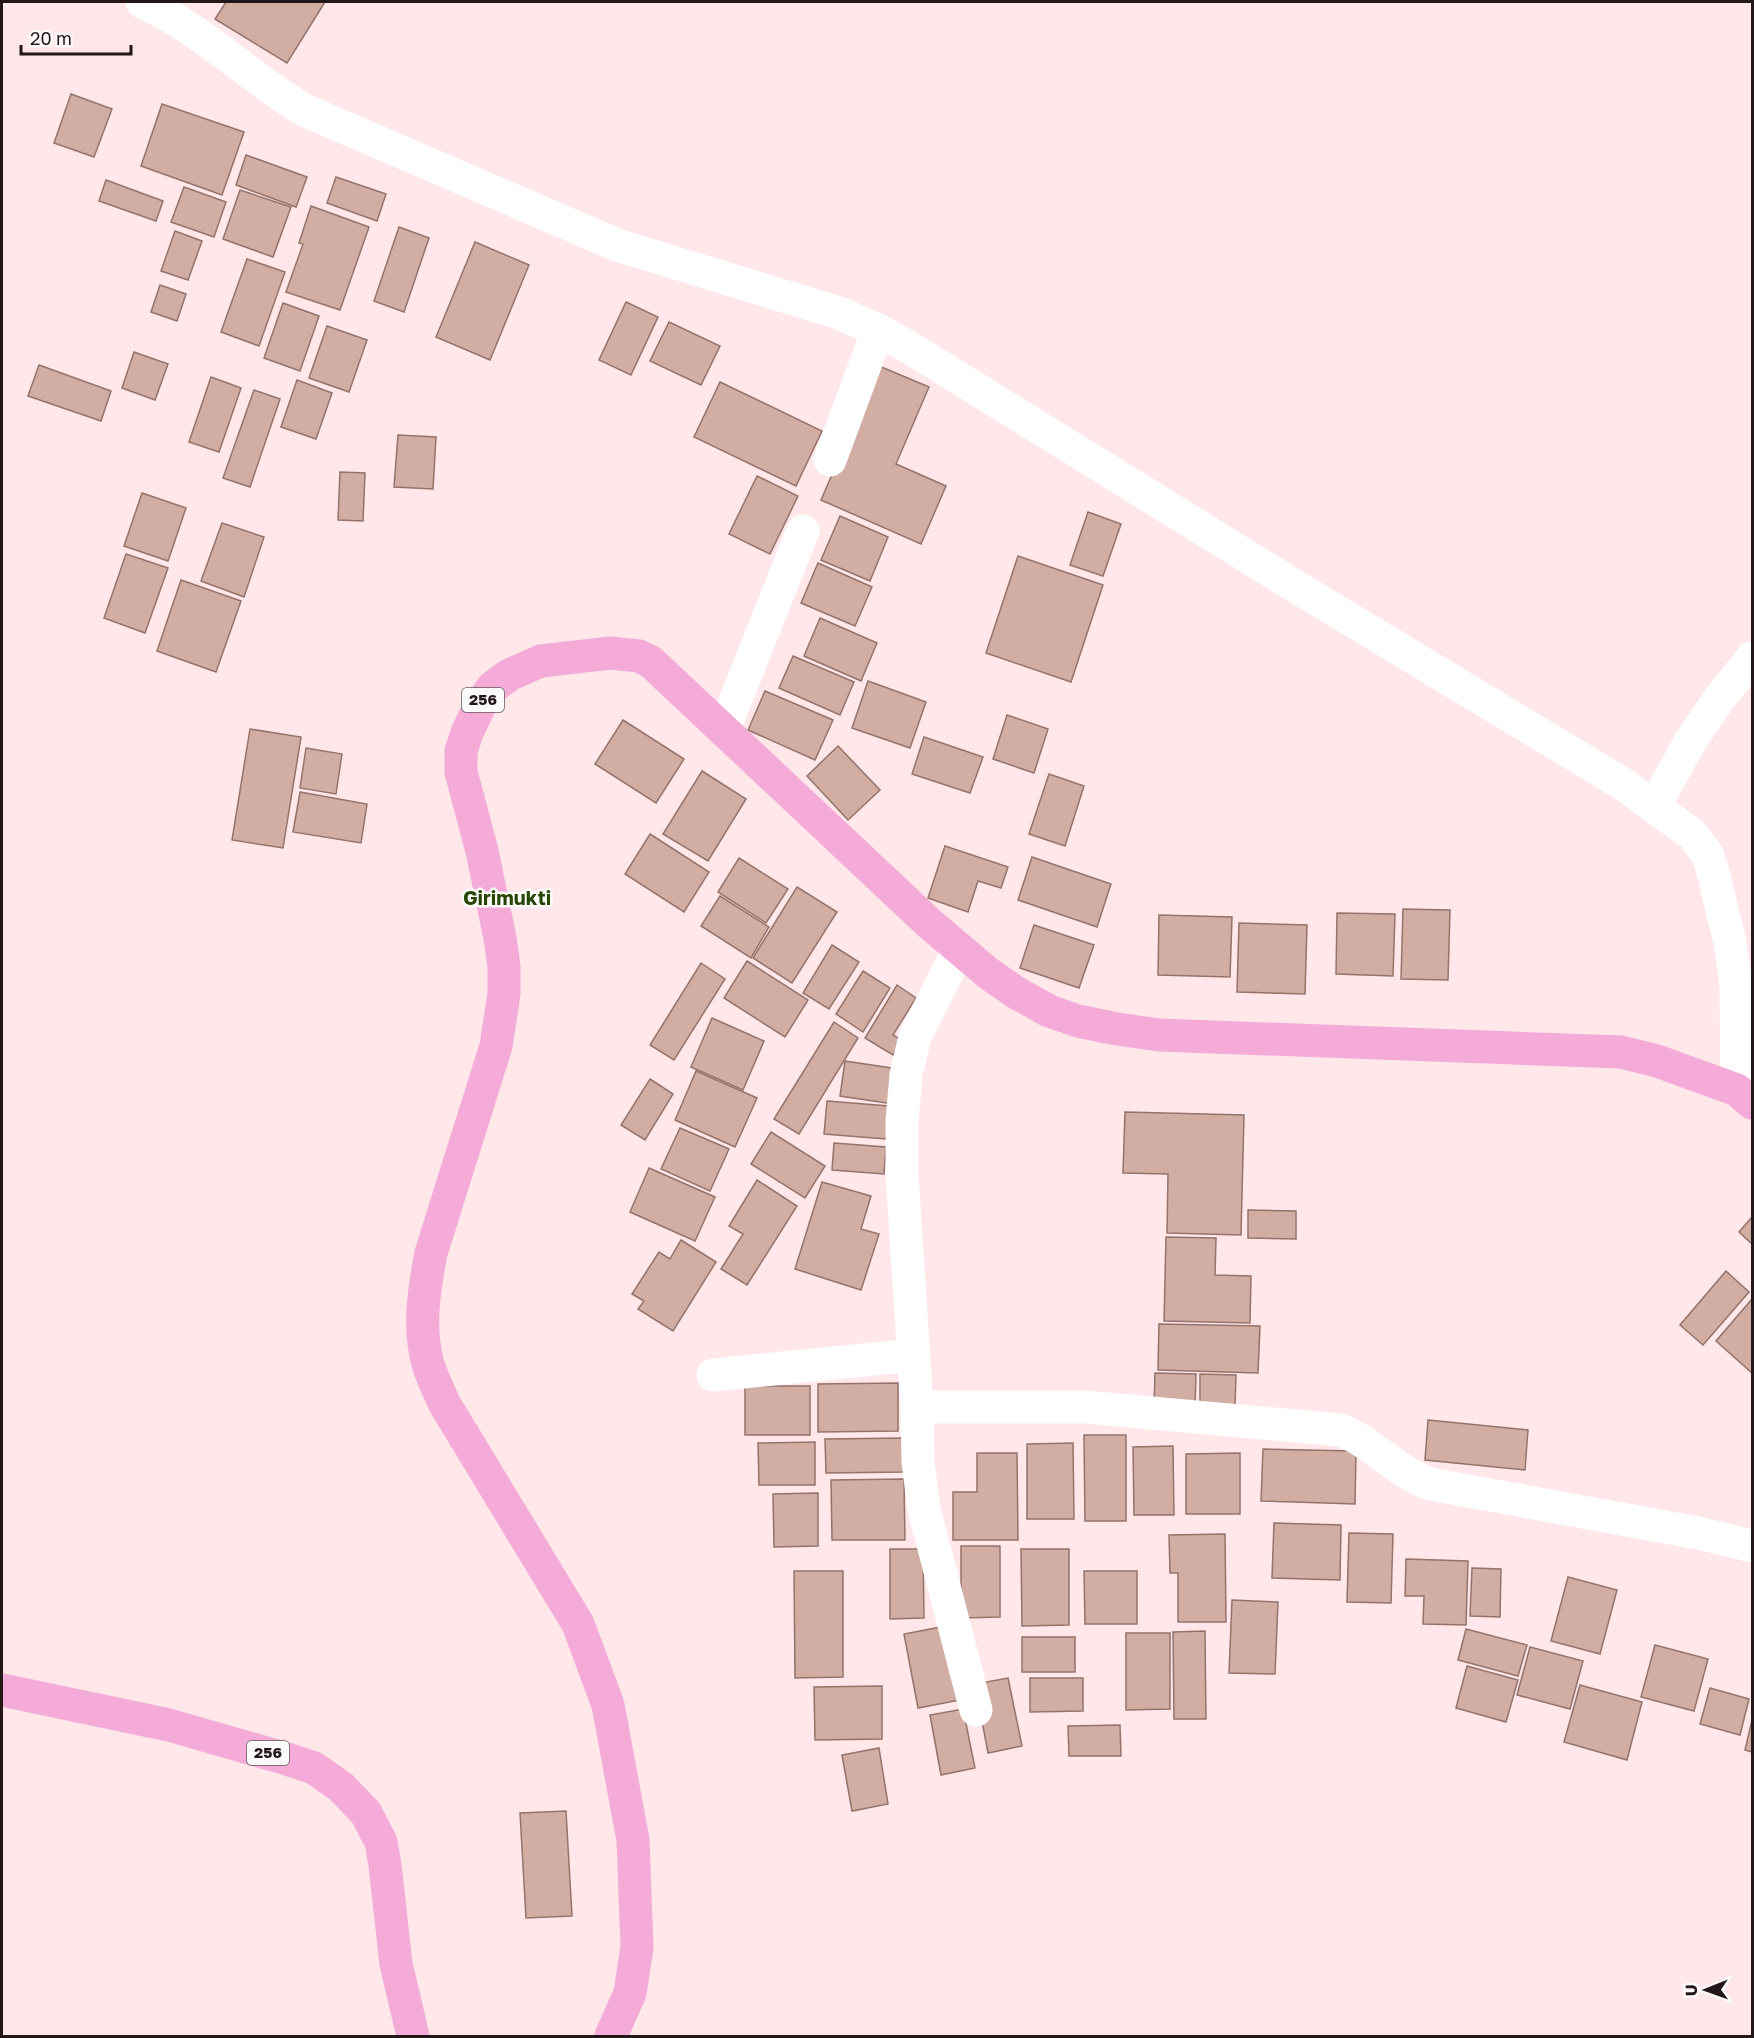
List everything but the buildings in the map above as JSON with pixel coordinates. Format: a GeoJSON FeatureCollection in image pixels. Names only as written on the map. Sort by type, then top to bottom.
{"type":"FeatureCollection","features":[{"type":"Feature","properties":{"kind":"main road","name":"256"},"geometry":{"type":"LineString","coordinates":[[611,2037],[630,1993],[637,1947],[633,1840],[608,1705],[578,1624],[444,1403],[428,1364],[423,1323],[424,1288],[431,1253],[496,1046],[504,994],[504,966],[500,938],[482,851],[461,772],[460,751],[480,705],[493,687],[509,675],[542,661],[610,653],[639,656],[651,662],[959,949],[1015,992],[1049,1011],[1078,1021],[1159,1035],[1621,1052],[1657,1061],[1745,1096]]}},
{"type":"Feature","properties":{"kind":"main road","name":"256"},"geometry":{"type":"LineString","coordinates":[[2,1690],[169,1725],[314,1768],[341,1787],[366,1813],[381,1842],[396,1964],[413,2037]]}},
{"type":"Feature","properties":{"kind":"street"},"geometry":{"type":"LineString","coordinates":[[142,2],[188,27],[269,88],[304,110],[617,245],[788,296],[839,313],[878,330],[908,346],[1293,585],[1623,784],[1694,835],[1707,854],[1730,942],[1745,1096]]}},
{"type":"Feature","properties":{"kind":"street"},"geometry":{"type":"LineString","coordinates":[[830,460],[878,330]]}},
{"type":"Feature","properties":{"kind":"street"},"geometry":{"type":"LineString","coordinates":[[724,729],[803,531]]}},
{"type":"Feature","properties":{"kind":"street"},"geometry":{"type":"LineString","coordinates":[[1654,807],[1691,740],[1719,699],[1752,658]]}},
{"type":"Feature","properties":{"kind":"street"},"geometry":{"type":"LineString","coordinates":[[959,949],[915,1037],[906,1074],[902,1121],[902,1174],[917,1407],[918,1462],[924,1509],[976,1710]]}},
{"type":"Feature","properties":{"kind":"street"},"geometry":{"type":"LineString","coordinates":[[713,1375],[914,1355]]}},
{"type":"Feature","properties":{"kind":"street"},"geometry":{"type":"LineString","coordinates":[[917,1407],[1085,1407],[1340,1430],[1353,1434],[1410,1475],[1430,1484],[1698,1533],[1752,1546]]}},
{"type":"Feature","properties":{"kind":"district","name":"Girimukti"},"geometry":{"type":"Point","coordinates":[507,898]}}]}
